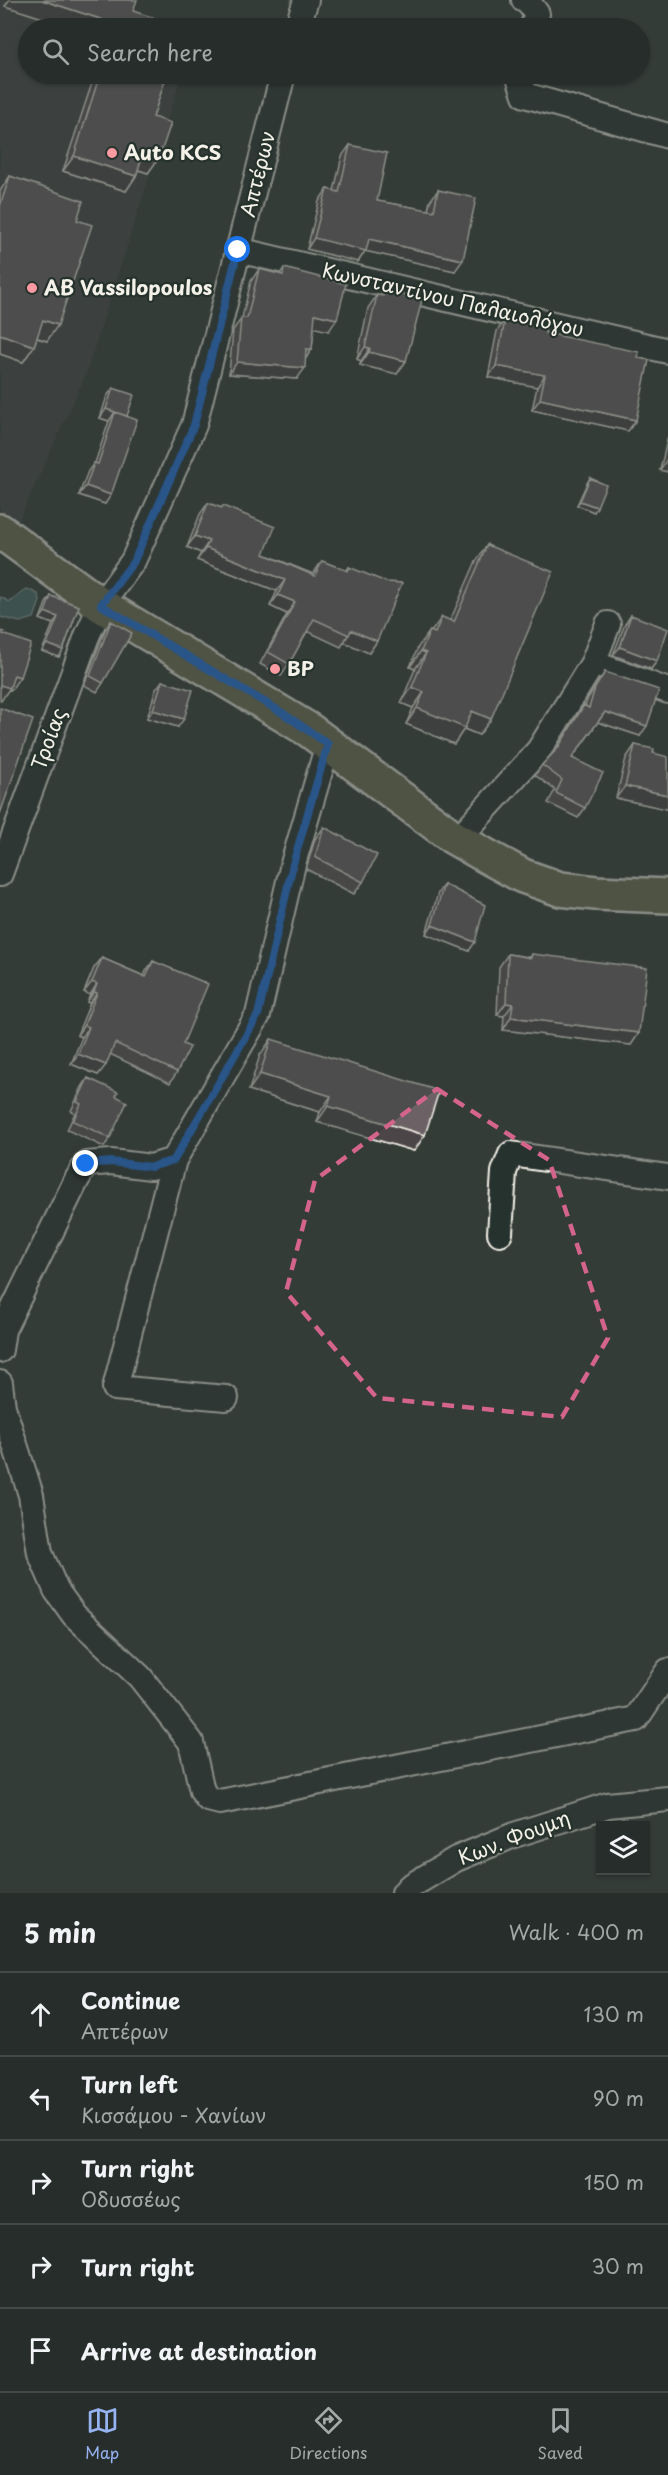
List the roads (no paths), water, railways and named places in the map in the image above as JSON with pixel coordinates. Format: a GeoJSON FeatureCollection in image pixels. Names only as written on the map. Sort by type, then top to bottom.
{"type":"FeatureCollection","features":[{"type":"Feature","properties":{"kind":"main road"},"geometry":{"type":"LineString","coordinates":[[0,531],[101,605],[272,707],[328,744],[458,840],[523,876],[560,889],[668,896]]}},
{"type":"Feature","properties":{"kind":"street"},"geometry":{"type":"LineString","coordinates":[[300,18],[306,0]]}},
{"type":"Feature","properties":{"kind":"street"},"geometry":{"type":"LineString","coordinates":[[524,0],[537,14],[536,18]]}},
{"type":"Feature","properties":{"kind":"street","name":"Απτέρων"},"geometry":{"type":"LineString","coordinates":[[101,605],[134,561],[194,425],[280,84]]}},
{"type":"Feature","properties":{"kind":"street"},"geometry":{"type":"LineString","coordinates":[[522,84],[525,94],[668,136]]}},
{"type":"Feature","properties":{"kind":"street","name":"Κωνσταντίνου Παλαιολόγου"},"geometry":{"type":"LineString","coordinates":[[238,250],[668,351]]}},
{"type":"Feature","properties":{"kind":"street","name":"Τροίας"},"geometry":{"type":"LineString","coordinates":[[0,874],[87,636],[101,605]]}},
{"type":"Feature","properties":{"kind":"street"},"geometry":{"type":"LineString","coordinates":[[458,840],[539,750],[593,663],[608,624]]}},
{"type":"Feature","properties":{"kind":"street"},"geometry":{"type":"LineString","coordinates":[[593,663],[668,691]]}},
{"type":"Feature","properties":{"kind":"street"},"geometry":{"type":"LineString","coordinates":[[226,1398],[115,1388],[174,1160],[258,1015],[293,864],[328,744]]}},
{"type":"Feature","properties":{"kind":"street"},"geometry":{"type":"LineString","coordinates":[[500,1233],[504,1172],[512,1154],[668,1177]]}},
{"type":"Feature","properties":{"kind":"street"},"geometry":{"type":"LineString","coordinates":[[0,1350],[3,1330],[86,1164],[111,1162],[151,1167],[174,1160]]}},
{"type":"Feature","properties":{"kind":"street"},"geometry":{"type":"LineString","coordinates":[[0,1383],[3,1407],[31,1495],[40,1553],[56,1590],[74,1615],[140,1677],[191,1742],[202,1791],[207,1798],[220,1802],[242,1798],[636,1719],[668,1671]]}},
{"type":"Feature","properties":{"kind":"street","name":"Κων. Φουμη"},"geometry":{"type":"LineString","coordinates":[[405,1893],[409,1887],[456,1859],[514,1835],[608,1805],[668,1799]]}},
{"type":"Feature","properties":{"kind":"water"},"geometry":{"type":"Polygon","coordinates":[[[27,589],[38,594],[40,601],[34,618],[20,622],[0,617],[0,597],[10,602],[27,589]]]}},
{"type":"Feature","properties":{"kind":"place","name":"Auto KCS"},"geometry":{"type":"Point","coordinates":[112,153]}},
{"type":"Feature","properties":{"kind":"place","name":"AB Vassilopoulos"},"geometry":{"type":"Point","coordinates":[32,288]}},
{"type":"Feature","properties":{"kind":"place","name":"BP"},"geometry":{"type":"Point","coordinates":[275,669]}}]}
